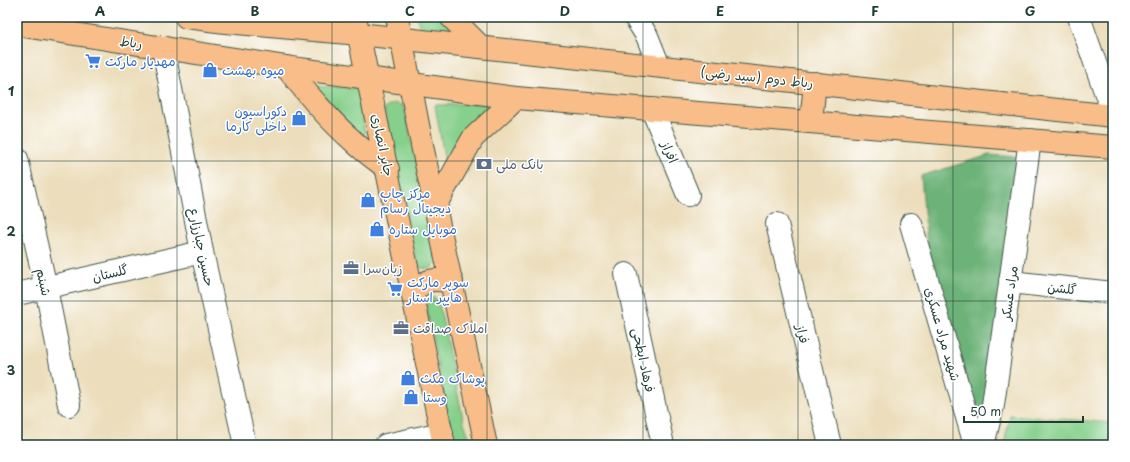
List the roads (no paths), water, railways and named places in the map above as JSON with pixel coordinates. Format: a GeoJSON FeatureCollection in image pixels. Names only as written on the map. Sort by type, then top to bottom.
{"type":"FeatureCollection","features":[{"type":"Feature","properties":{"kind":"main road"},"geometry":{"type":"LineString","coordinates":[[186,17],[357,25],[401,38]]}},
{"type":"Feature","properties":{"kind":"main road"},"geometry":{"type":"LineString","coordinates":[[397,17],[486,445]]}},
{"type":"Feature","properties":{"kind":"main road"},"geometry":{"type":"LineString","coordinates":[[450,17],[481,47]]}},
{"type":"Feature","properties":{"kind":"main road","name":"رباط"},"geometry":{"type":"LineString","coordinates":[[17,25],[286,67],[368,77],[410,84]]}},
{"type":"Feature","properties":{"kind":"main road","name":"جابر انصاری"},"geometry":{"type":"LineString","coordinates":[[357,25],[443,439]]}},
{"type":"Feature","properties":{"kind":"main road","name":"رباط دوم (سید رضی)"},"geometry":{"type":"LineString","coordinates":[[401,38],[1113,115]]}},
{"type":"Feature","properties":{"kind":"main road"},"geometry":{"type":"LineString","coordinates":[[286,67],[318,106],[352,141],[388,169]]}},
{"type":"Feature","properties":{"kind":"main road"},"geometry":{"type":"LineString","coordinates":[[811,122],[814,83]]}},
{"type":"Feature","properties":{"kind":"main road"},"geometry":{"type":"LineString","coordinates":[[410,84],[516,98],[1113,147]]}},
{"type":"Feature","properties":{"kind":"main road"},"geometry":{"type":"LineString","coordinates":[[436,206],[473,138],[516,98]]}},
{"type":"Feature","properties":{"kind":"main road"},"geometry":{"type":"LineString","coordinates":[[413,292],[421,284],[429,280],[441,279],[452,282]]}},
{"type":"Feature","properties":{"kind":"street"},"geometry":{"type":"LineString","coordinates":[[635,17],[647,36],[659,66]]}},
{"type":"Feature","properties":{"kind":"street"},"geometry":{"type":"LineString","coordinates":[[1079,17],[1113,115]]}},
{"type":"Feature","properties":{"kind":"street","name":"حسین جبارزارع"},"geometry":{"type":"LineString","coordinates":[[163,47],[202,252],[245,445]]}},
{"type":"Feature","properties":{"kind":"street","name":"افراز"},"geometry":{"type":"LineString","coordinates":[[652,109],[688,195]]}},
{"type":"Feature","properties":{"kind":"street","name":"مراد عسکر"},"geometry":{"type":"LineString","coordinates":[[983,445],[993,405],[1030,140]]}},
{"type":"Feature","properties":{"kind":"street","name":"شبنم"},"geometry":{"type":"LineString","coordinates":[[17,159],[46,288],[69,405]]}},
{"type":"Feature","properties":{"kind":"street","name":"فراز"},"geometry":{"type":"LineString","coordinates":[[777,224],[830,445]]}},
{"type":"Feature","properties":{"kind":"street","name":"شهید مراد عسکری"},"geometry":{"type":"LineString","coordinates":[[910,224],[976,445]]}},
{"type":"Feature","properties":{"kind":"street","name":"گلستان"},"geometry":{"type":"LineString","coordinates":[[17,294],[202,252]]}},
{"type":"Feature","properties":{"kind":"street","name":"فرهاد ابطحی"},"geometry":{"type":"LineString","coordinates":[[626,274],[663,445]]}},
{"type":"Feature","properties":{"kind":"street","name":"گلشن"},"geometry":{"type":"LineString","coordinates":[[1010,282],[1113,293]]}},
{"type":"Feature","properties":{"kind":"street"},"geometry":{"type":"LineString","coordinates":[[386,445],[443,439]]}},
{"type":"Feature","properties":{"kind":"place","name":"مهدیار مارکت"},"geometry":{"type":"Point","coordinates":[93,61]}},
{"type":"Feature","properties":{"kind":"place","name":"میوه بهشت"},"geometry":{"type":"Point","coordinates":[210,70]}},
{"type":"Feature","properties":{"kind":"place","name":"دکوراسیون داخلی کارما"},"geometry":{"type":"Point","coordinates":[299,118]}},
{"type":"Feature","properties":{"kind":"place","name":"بانک ملی"},"geometry":{"type":"Point","coordinates":[484,164]}},
{"type":"Feature","properties":{"kind":"place","name":"مرکز چاپ دیجیتال رسام"},"geometry":{"type":"Point","coordinates":[368,200]}},
{"type":"Feature","properties":{"kind":"place","name":"موبایل ستاره"},"geometry":{"type":"Point","coordinates":[377,229]}},
{"type":"Feature","properties":{"kind":"place","name":"زبان‌سرا"},"geometry":{"type":"Point","coordinates":[351,268]}},
{"type":"Feature","properties":{"kind":"place","name":"سوپر مارکت هایپر استار"},"geometry":{"type":"Point","coordinates":[395,289]}},
{"type":"Feature","properties":{"kind":"place","name":"املاک صداقت"},"geometry":{"type":"Point","coordinates":[401,328]}},
{"type":"Feature","properties":{"kind":"place","name":"پوشاک مکث"},"geometry":{"type":"Point","coordinates":[408,378]}},
{"type":"Feature","properties":{"kind":"place","name":"وستا"},"geometry":{"type":"Point","coordinates":[411,397]}}]}
